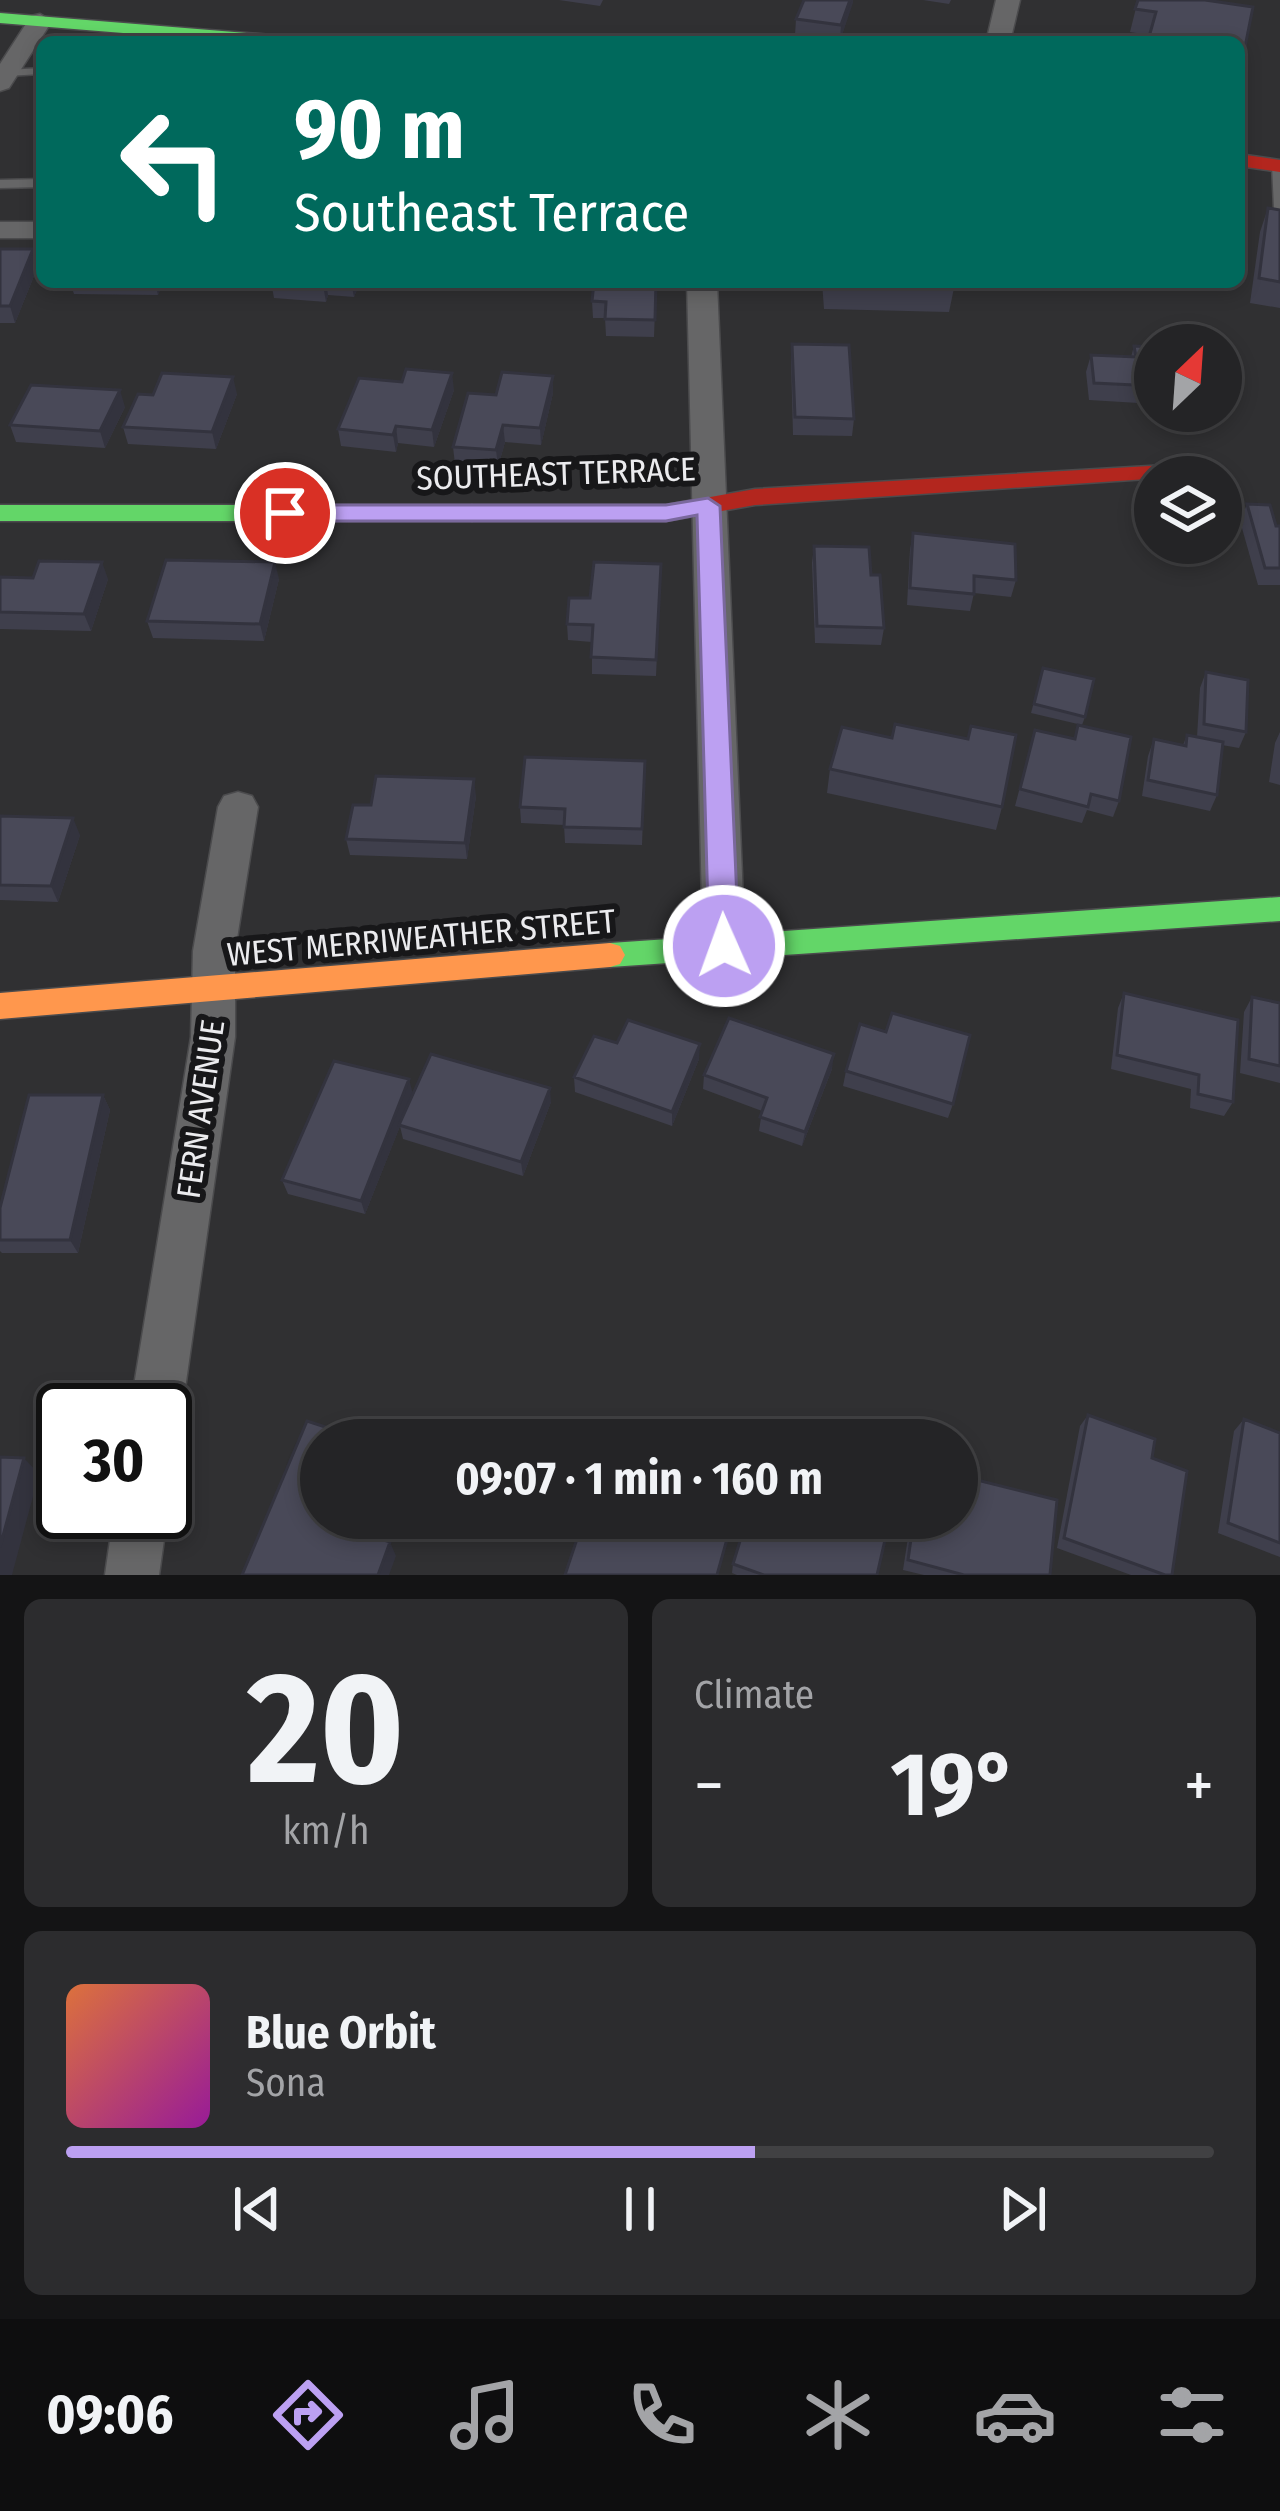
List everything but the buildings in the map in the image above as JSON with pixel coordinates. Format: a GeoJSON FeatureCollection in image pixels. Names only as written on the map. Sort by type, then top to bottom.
{"type":"FeatureCollection","features":[{"type":"Feature","properties":{"kind":"street"},"geometry":{"type":"LineString","coordinates":[[999,36],[1008,0]]}},
{"type":"Feature","properties":{"kind":"street"},"geometry":{"type":"LineString","coordinates":[[0,18],[151,36]]}},
{"type":"Feature","properties":{"kind":"street"},"geometry":{"type":"LineString","coordinates":[[3,78],[40,21]]}},
{"type":"Feature","properties":{"kind":"street"},"geometry":{"type":"LineString","coordinates":[[1245,161],[1279,166]]}},
{"type":"Feature","properties":{"kind":"street"},"geometry":{"type":"LineString","coordinates":[[0,230],[36,230]]}},
{"type":"Feature","properties":{"kind":"street"},"geometry":{"type":"LineString","coordinates":[[702,288],[724,946]]}},
{"type":"Feature","properties":{"kind":"street","name":"SOUTHEAST TERRACE"},"geometry":{"type":"LineString","coordinates":[[0,512],[666,513],[755,497],[1134,474]]}},
{"type":"Feature","properties":{"kind":"street","name":"FERN AVENUE"},"geometry":{"type":"LineString","coordinates":[[161,1383],[213,1037],[214,951],[238,807]]}},
{"type":"Feature","properties":{"kind":"street","name":"WEST MERRIWEATHER STREET"},"geometry":{"type":"LineString","coordinates":[[0,1006],[214,992],[724,946],[1280,909]]}},
{"type":"Feature","properties":{"kind":"street"},"geometry":{"type":"LineString","coordinates":[[131,1575],[137,1539]]}},
{"type":"Feature","properties":{"kind":"lane"},"geometry":{"type":"LineString","coordinates":[[3,78],[36,72]]}},
{"type":"Feature","properties":{"kind":"lane"},"geometry":{"type":"LineString","coordinates":[[1279,166],[1280,208]]}},
{"type":"Feature","properties":{"kind":"lane"},"geometry":{"type":"LineString","coordinates":[[0,184],[36,184]]}},
{"type":"Feature","properties":{"kind":"traffic: fast"},"geometry":{"type":"LineString","coordinates":[[0,18],[222,36]]}},
{"type":"Feature","properties":{"kind":"traffic: fast"},"geometry":{"type":"LineString","coordinates":[[0,513],[472,513]]}},
{"type":"Feature","properties":{"kind":"traffic: fast"},"geometry":{"type":"LineString","coordinates":[[610,955],[1280,909]]}},
{"type":"Feature","properties":{"kind":"traffic: slow"},"geometry":{"type":"LineString","coordinates":[[0,1006],[610,955]]}},
{"type":"Feature","properties":{"kind":"traffic: jam"},"geometry":{"type":"LineString","coordinates":[[1245,161],[1280,166]]}},
{"type":"Feature","properties":{"kind":"traffic: jam"},"geometry":{"type":"LineString","coordinates":[[472,513],[666,513],[755,497],[1134,474]]}},
{"type":"Feature","properties":{"kind":"route"},"geometry":{"type":"LineString","coordinates":[[285,513],[666,513],[708,506],[724,946]]}}]}
